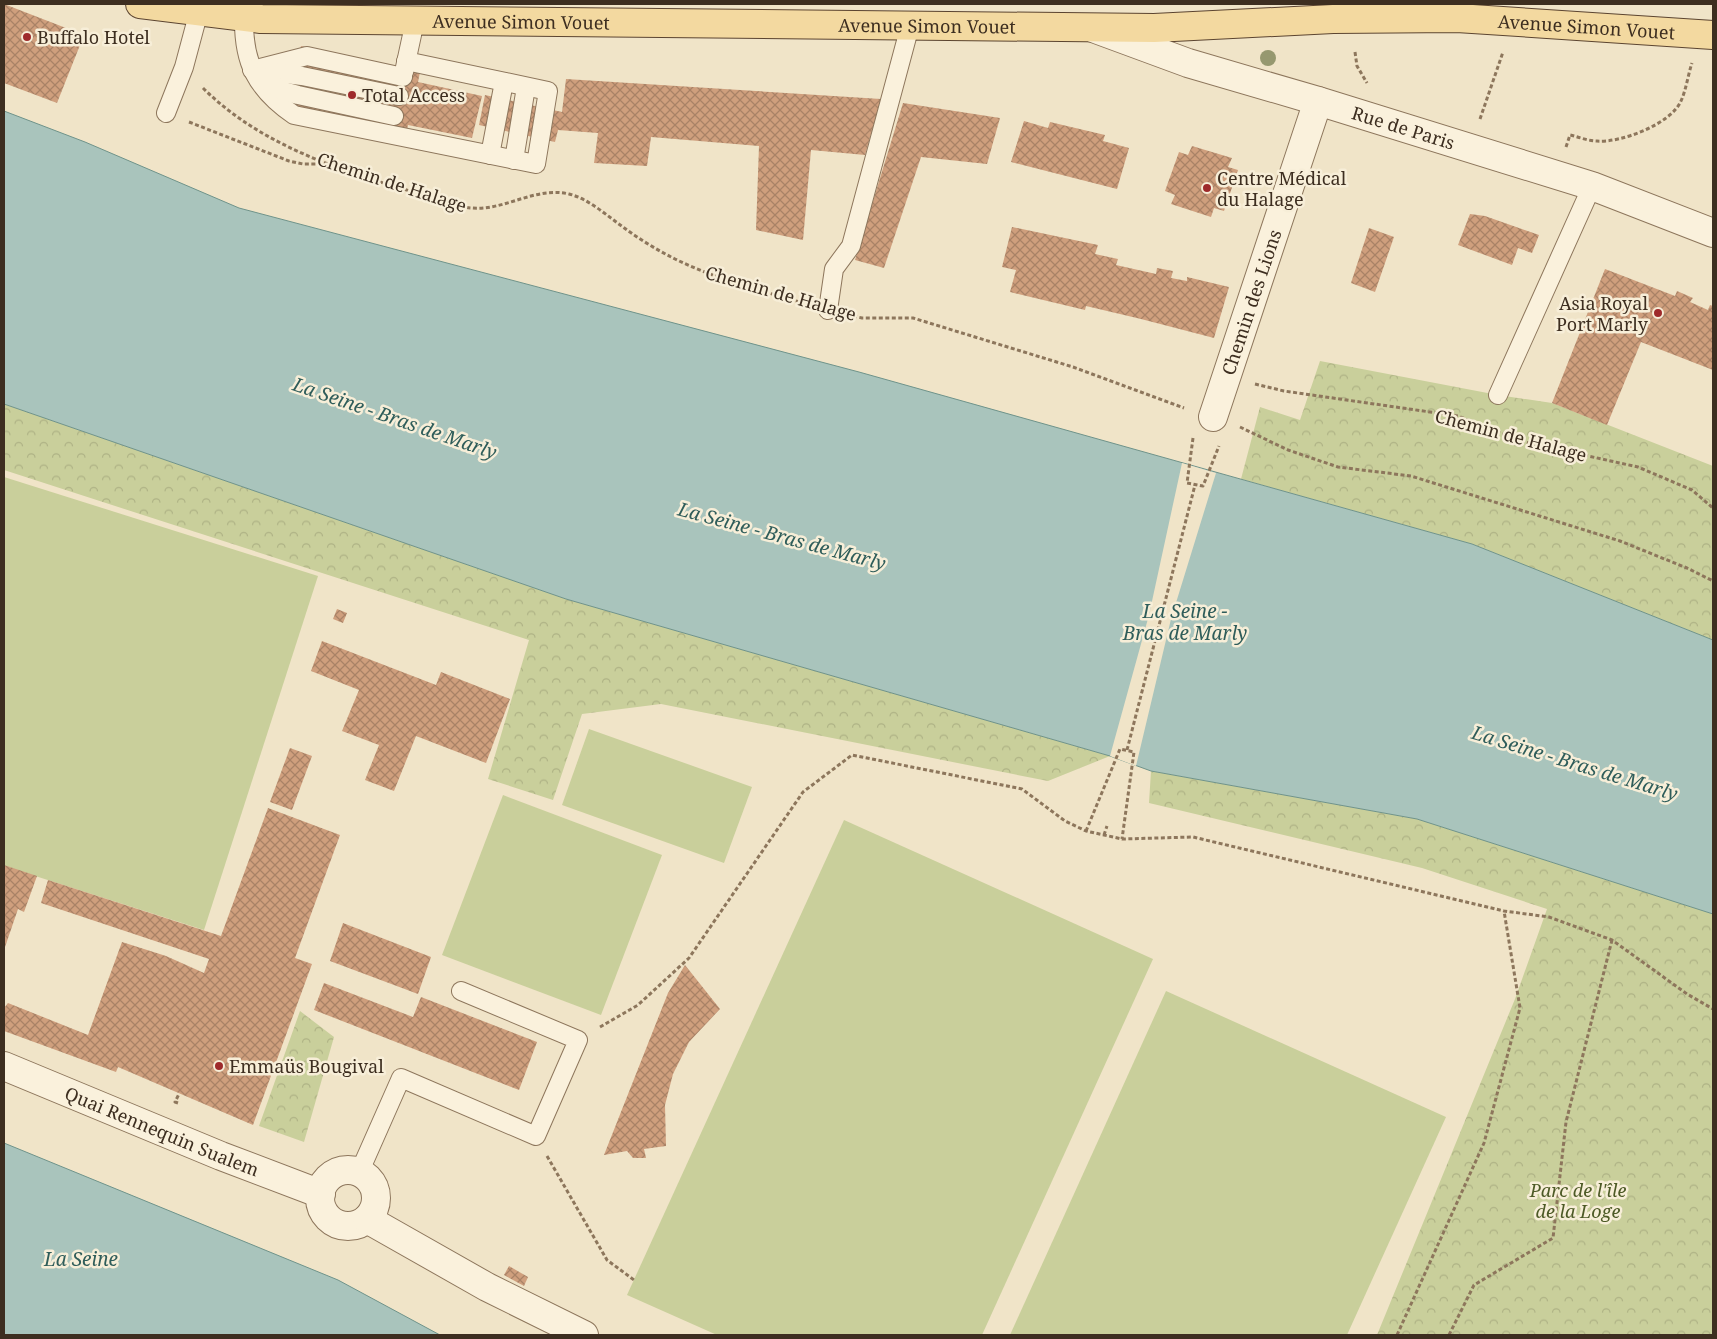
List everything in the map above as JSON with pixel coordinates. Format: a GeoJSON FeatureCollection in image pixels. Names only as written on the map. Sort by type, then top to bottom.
{"type":"FeatureCollection","features":[{"type":"Feature","properties":{"kind":"main road","name":"Avenue Simon Vouet"},"geometry":{"type":"LineString","coordinates":[[140,4],[244,17],[564,24],[1154,28],[1333,19],[1457,18],[1579,24],[1713,34]]}},
{"type":"Feature","properties":{"kind":"main road"},"geometry":{"type":"LineString","coordinates":[[564,24],[587,4]]}},
{"type":"Feature","properties":{"kind":"main road"},"geometry":{"type":"LineString","coordinates":[[649,4],[668,24]]}},
{"type":"Feature","properties":{"kind":"main road"},"geometry":{"type":"LineString","coordinates":[[1457,18],[1485,4]]}},
{"type":"Feature","properties":{"kind":"main road"},"geometry":{"type":"LineString","coordinates":[[1557,4],[1579,24]]}},
{"type":"Feature","properties":{"kind":"street","name":"Rue de Paris"},"geometry":{"type":"LineString","coordinates":[[1091,28],[1188,63],[1318,101],[1592,186],[1713,234]]}},
{"type":"Feature","properties":{"kind":"street","name":"Chemin des Lions"},"geometry":{"type":"LineString","coordinates":[[1223,428],[1318,101]]}},
{"type":"Feature","properties":{"kind":"street","name":"Quai Rennequin Sualem"},"geometry":{"type":"LineString","coordinates":[[4,1066],[221,1156],[321,1194]]}},
{"type":"Feature","properties":{"kind":"street"},"geometry":{"type":"LineString","coordinates":[[343,1170],[360,1173],[367,1178],[376,1194],[376,1204],[366,1219],[349,1226],[331,1220],[325,1213],[321,1194],[328,1179],[343,1170]]}},
{"type":"Feature","properties":{"kind":"street"},"geometry":{"type":"LineString","coordinates":[[366,1219],[487,1287],[584,1335]]}},
{"type":"Feature","properties":{"kind":"lane"},"geometry":{"type":"LineString","coordinates":[[166,113],[184,67],[199,11]]}},
{"type":"Feature","properties":{"kind":"lane"},"geometry":{"type":"LineString","coordinates":[[244,17],[244,39],[252,70],[270,97],[294,115],[514,160],[526,87],[504,82],[307,56],[252,70]]}},
{"type":"Feature","properties":{"kind":"lane"},"geometry":{"type":"LineString","coordinates":[[390,136],[415,21]]}},
{"type":"Feature","properties":{"kind":"lane"},"geometry":{"type":"LineString","coordinates":[[828,310],[834,269],[851,246],[910,26]]}},
{"type":"Feature","properties":{"kind":"lane"},"geometry":{"type":"LineString","coordinates":[[252,70],[302,76],[399,96]]}},
{"type":"Feature","properties":{"kind":"lane"},"geometry":{"type":"LineString","coordinates":[[252,70],[266,82],[283,91],[394,116]]}},
{"type":"Feature","properties":{"kind":"lane"},"geometry":{"type":"LineString","coordinates":[[490,155],[504,82]]}},
{"type":"Feature","properties":{"kind":"lane"},"geometry":{"type":"LineString","coordinates":[[1498,395],[1592,186]]}},
{"type":"Feature","properties":{"kind":"lane"},"geometry":{"type":"LineString","coordinates":[[360,1173],[400,1078],[536,1136],[578,1040],[461,991]]}},
{"type":"Feature","properties":{"kind":"path"},"geometry":{"type":"LineString","coordinates":[[1471,148],[1513,20]]}},
{"type":"Feature","properties":{"kind":"path"},"geometry":{"type":"LineString","coordinates":[[1565,151],[1570,135],[1596,141],[1611,140],[1646,130],[1665,118],[1681,102],[1692,63]]}},
{"type":"Feature","properties":{"kind":"path","name":"Chemin de Halage"},"geometry":{"type":"LineString","coordinates":[[184,67],[223,108],[270,139],[407,190],[470,208],[490,208],[545,194],[567,194],[585,200],[635,236],[690,266],[722,280],[862,318],[913,318],[1073,367],[1223,428],[1253,435],[1338,467],[1411,476],[1620,540],[1713,581]]}},
{"type":"Feature","properties":{"kind":"path"},"geometry":{"type":"LineString","coordinates":[[166,113],[288,161],[303,164],[334,164]]}},
{"type":"Feature","properties":{"kind":"path","name":"Chemin de Halage"},"geometry":{"type":"LineString","coordinates":[[1250,392],[1254,384],[1284,391],[1458,416],[1520,441],[1638,467],[1692,490],[1713,508]]}},
{"type":"Feature","properties":{"kind":"path"},"geometry":{"type":"LineString","coordinates":[[1193,437],[1187,484],[1203,486],[1223,428]]}},
{"type":"Feature","properties":{"kind":"path"},"geometry":{"type":"LineString","coordinates":[[1127,750],[1195,485]]}},
{"type":"Feature","properties":{"kind":"path"},"geometry":{"type":"LineString","coordinates":[[1086,831],[1120,749],[1127,750],[1134,752],[1122,839]]}},
{"type":"Feature","properties":{"kind":"path"},"geometry":{"type":"LineString","coordinates":[[578,1040],[638,1005],[688,958],[803,792],[852,755],[1022,789],[1066,821],[1086,831],[1122,839],[1193,837],[1504,911],[1549,917],[1612,940],[1687,994],[1713,1009]]}},
{"type":"Feature","properties":{"kind":"path"},"geometry":{"type":"LineString","coordinates":[[1104,835],[1107,826]]}},
{"type":"Feature","properties":{"kind":"path"},"geometry":{"type":"LineString","coordinates":[[1397,1335],[1484,1143],[1520,1008],[1504,911]]}},
{"type":"Feature","properties":{"kind":"path"},"geometry":{"type":"LineString","coordinates":[[1449,1335],[1474,1285],[1553,1238],[1566,1122],[1612,940]]}},
{"type":"Feature","properties":{"kind":"path"},"geometry":{"type":"LineString","coordinates":[[175,1102],[179,1094]]}},
{"type":"Feature","properties":{"kind":"path"},"geometry":{"type":"LineString","coordinates":[[536,1136],[607,1260],[634,1280]]}},
{"type":"Feature","properties":{"kind":"green space"},"geometry":{"type":"Polygon","coordinates":[[[1320,361],[1498,395],[1552,403],[1713,466],[1713,640],[1472,544],[1241,479],[1260,407],[1300,420],[1320,361]]]}},
{"type":"Feature","properties":{"kind":"green space"},"geometry":{"type":"Polygon","coordinates":[[[4,404],[566,599],[1110,756],[1048,781],[661,704],[582,714],[553,800],[488,779],[529,640],[4,470],[4,404]]]}},
{"type":"Feature","properties":{"kind":"green space"},"geometry":{"type":"Polygon","coordinates":[[[4,477],[318,576],[204,930],[4,866],[4,477]]]}},
{"type":"Feature","properties":{"kind":"green space"},"geometry":{"type":"Polygon","coordinates":[[[589,729],[752,787],[724,863],[562,805],[589,729]]]}},
{"type":"Feature","properties":{"kind":"green space","name":"Parc de l'île de la Loge"},"geometry":{"type":"Polygon","coordinates":[[[1151,771],[1417,819],[1713,914],[1713,1335],[1377,1335],[1515,999],[1547,909],[1422,868],[1149,803],[1151,771]]]}},
{"type":"Feature","properties":{"kind":"green space"},"geometry":{"type":"Polygon","coordinates":[[[503,795],[662,855],[601,1015],[442,955],[503,795]]]}},
{"type":"Feature","properties":{"kind":"green space"},"geometry":{"type":"Polygon","coordinates":[[[844,820],[1153,959],[982,1335],[717,1335],[627,1295],[844,820]]]}},
{"type":"Feature","properties":{"kind":"green space"},"geometry":{"type":"Polygon","coordinates":[[[1166,991],[1446,1117],[1347,1335],[1010,1335],[1166,991]]]}},
{"type":"Feature","properties":{"kind":"green space"},"geometry":{"type":"Polygon","coordinates":[[[300,1011],[334,1037],[304,1142],[259,1126],[300,1011]]]}},
{"type":"Feature","properties":{"kind":"water","name":"La Seine - Bras de Marly"},"geometry":{"type":"Polygon","coordinates":[[[4,111],[85,142],[239,208],[859,372],[1472,544],[1713,640],[1713,914],[1417,819],[1151,771],[1110,756],[566,599],[4,404],[4,111]]]}},
{"type":"Feature","properties":{"kind":"water","name":"La Seine"},"geometry":{"type":"Polygon","coordinates":[[[4,1143],[338,1280],[440,1335],[4,1335],[4,1143]]]}},
{"type":"Feature","properties":{"kind":"pier"},"geometry":{"type":"Polygon","coordinates":[[[1182,463],[1216,473],[1171,619],[1136,766],[1110,756],[1149,615],[1182,463]]]}},
{"type":"Feature","properties":{"kind":"building"},"geometry":{"type":"Polygon","coordinates":[[[4,4],[84,35],[57,103],[4,83],[4,4]]]}},
{"type":"Feature","properties":{"kind":"building"},"geometry":{"type":"Polygon","coordinates":[[[301,46],[420,72],[418,82],[482,96],[472,138],[408,125],[404,145],[284,119],[301,46]]]}},
{"type":"Feature","properties":{"kind":"building"},"geometry":{"type":"Polygon","coordinates":[[[566,79],[881,99],[865,155],[811,150],[803,240],[756,230],[759,146],[651,137],[647,166],[594,163],[598,133],[558,130],[555,142],[479,125],[485,95],[562,112],[566,79]]]}},
{"type":"Feature","properties":{"kind":"building"},"geometry":{"type":"Polygon","coordinates":[[[903,103],[1000,118],[987,164],[921,157],[884,268],[855,260],[903,103]]]}},
{"type":"Feature","properties":{"kind":"building"},"geometry":{"type":"Polygon","coordinates":[[[1024,121],[1048,128],[1050,122],[1105,135],[1103,141],[1129,148],[1117,189],[1011,162],[1024,121]]]}},
{"type":"Feature","properties":{"kind":"building","name":"Centre Médical du Halage"},"geometry":{"type":"Polygon","coordinates":[[[1192,146],[1232,158],[1228,167],[1238,170],[1224,211],[1214,208],[1211,217],[1171,204],[1175,195],[1165,191],[1179,152],[1188,155],[1192,146]]]}},
{"type":"Feature","properties":{"kind":"building"},"geometry":{"type":"Polygon","coordinates":[[[1470,214],[1485,216],[1539,235],[1532,253],[1518,248],[1512,265],[1458,245],[1470,214]]]}},
{"type":"Feature","properties":{"kind":"building"},"geometry":{"type":"Polygon","coordinates":[[[1012,227],[1098,245],[1095,254],[1118,259],[1116,265],[1156,274],[1157,268],[1173,271],[1171,278],[1187,281],[1187,277],[1229,287],[1214,338],[1086,306],[1085,310],[1010,292],[1016,270],[1002,267],[1012,227]]]}},
{"type":"Feature","properties":{"kind":"building"},"geometry":{"type":"Polygon","coordinates":[[[1369,228],[1394,237],[1375,292],[1351,283],[1369,228]]]}},
{"type":"Feature","properties":{"kind":"building"},"geometry":{"type":"Polygon","coordinates":[[[1605,269],[1675,296],[1677,291],[1693,298],[1690,302],[1708,310],[1710,305],[1713,306],[1713,370],[1641,342],[1607,425],[1552,403],[1605,269]]]}},
{"type":"Feature","properties":{"kind":"building"},"geometry":{"type":"Polygon","coordinates":[[[337,609],[347,613],[343,623],[333,619],[337,609]]]}},
{"type":"Feature","properties":{"kind":"building"},"geometry":{"type":"Polygon","coordinates":[[[322,641],[436,685],[441,672],[510,699],[486,763],[416,736],[394,791],[365,780],[379,745],[342,731],[359,690],[311,671],[322,641]]]}},
{"type":"Feature","properties":{"kind":"building"},"geometry":{"type":"Polygon","coordinates":[[[290,748],[312,756],[292,810],[270,802],[290,748]]]}},
{"type":"Feature","properties":{"kind":"building"},"geometry":{"type":"Polygon","coordinates":[[[268,808],[340,835],[295,958],[312,964],[253,1125],[118,1067],[116,1072],[4,1031],[4,1008],[8,1003],[88,1035],[122,942],[166,956],[204,973],[209,959],[41,903],[48,880],[221,936],[268,808]]]}},
{"type":"Feature","properties":{"kind":"building"},"geometry":{"type":"Polygon","coordinates":[[[4,865],[37,876],[24,912],[18,909],[4,950],[4,865]]]}},
{"type":"Feature","properties":{"kind":"building"},"geometry":{"type":"Polygon","coordinates":[[[343,923],[431,957],[418,994],[330,961],[343,923]]]}},
{"type":"Feature","properties":{"kind":"building"},"geometry":{"type":"Polygon","coordinates":[[[685,965],[720,1009],[689,1042],[673,1074],[665,1105],[666,1146],[644,1149],[646,1158],[633,1158],[627,1151],[604,1155],[668,993],[685,965]]]}},
{"type":"Feature","properties":{"kind":"building"},"geometry":{"type":"Polygon","coordinates":[[[324,983],[413,1017],[421,997],[537,1042],[519,1090],[314,1010],[324,983]]]}},
{"type":"Feature","properties":{"kind":"building"},"geometry":{"type":"Polygon","coordinates":[[[509,1266],[528,1277],[524,1286],[504,1275],[509,1266]]]}},
{"type":"Feature","properties":{"kind":"place","name":"Buffalo Hotel"},"geometry":{"type":"Point","coordinates":[27,37]}},
{"type":"Feature","properties":{"kind":"place","name":"Total Access"},"geometry":{"type":"Point","coordinates":[352,95]}},
{"type":"Feature","properties":{"kind":"place","name":"Centre Médical du Halage"},"geometry":{"type":"Point","coordinates":[1207,188]}},
{"type":"Feature","properties":{"kind":"place","name":"Asia Royal Port Marly"},"geometry":{"type":"Point","coordinates":[1658,313]}},
{"type":"Feature","properties":{"kind":"place","name":"Emmaüs Bougival"},"geometry":{"type":"Point","coordinates":[219,1066]}}]}
